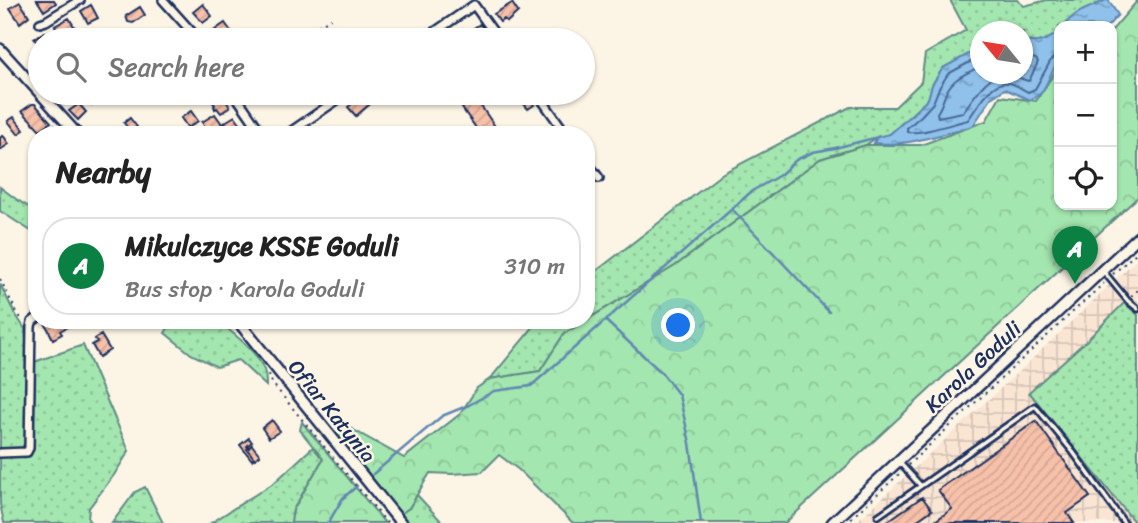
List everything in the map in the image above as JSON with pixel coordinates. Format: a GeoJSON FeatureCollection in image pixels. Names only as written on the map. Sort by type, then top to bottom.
{"type":"FeatureCollection","features":[{"type":"Feature","properties":{"kind":"street"},"geometry":{"type":"LineString","coordinates":[[40,23],[80,0]]}},
{"type":"Feature","properties":{"kind":"street"},"geometry":{"type":"LineString","coordinates":[[163,0],[188,28]]}},
{"type":"Feature","properties":{"kind":"street"},"geometry":{"type":"LineString","coordinates":[[440,28],[474,5],[490,28]]}},
{"type":"Feature","properties":{"kind":"street"},"geometry":{"type":"LineString","coordinates":[[0,49],[28,80]]}},
{"type":"Feature","properties":{"kind":"street"},"geometry":{"type":"LineString","coordinates":[[51,105],[70,126]]}},
{"type":"Feature","properties":{"kind":"street"},"geometry":{"type":"LineString","coordinates":[[242,105],[257,126]]}},
{"type":"Feature","properties":{"kind":"street"},"geometry":{"type":"LineString","coordinates":[[299,126],[330,105]]}},
{"type":"Feature","properties":{"kind":"street"},"geometry":{"type":"LineString","coordinates":[[546,105],[561,126]]}},
{"type":"Feature","properties":{"kind":"street"},"geometry":{"type":"LineString","coordinates":[[595,173],[599,178]]}},
{"type":"Feature","properties":{"kind":"street","name":"Karola Goduli"},"geometry":{"type":"LineString","coordinates":[[832,523],[901,465],[1106,274],[1138,237]]}},
{"type":"Feature","properties":{"kind":"street"},"geometry":{"type":"LineString","coordinates":[[0,453],[27,452],[29,448],[31,329]]}},
{"type":"Feature","properties":{"kind":"street","name":"Ofiar Katynia"},"geometry":{"type":"LineString","coordinates":[[244,329],[401,523]]}},
{"type":"Feature","properties":{"kind":"lane"},"geometry":{"type":"LineString","coordinates":[[1106,274],[1138,309]]}},
{"type":"Feature","properties":{"kind":"lane"},"geometry":{"type":"LineString","coordinates":[[878,516],[1035,406],[1073,452],[1124,523]]}},
{"type":"Feature","properties":{"kind":"lane"},"geometry":{"type":"LineString","coordinates":[[901,465],[921,486]]}},
{"type":"Feature","properties":{"kind":"path"},"geometry":{"type":"LineString","coordinates":[[314,28],[331,18]]}},
{"type":"Feature","properties":{"kind":"path"},"geometry":{"type":"LineString","coordinates":[[846,523],[901,465],[1106,274],[1138,251]]}},
{"type":"Feature","properties":{"kind":"path"},"geometry":{"type":"LineString","coordinates":[[0,279],[16,311],[28,325]]}},
{"type":"Feature","properties":{"kind":"path"},"geometry":{"type":"LineString","coordinates":[[1127,300],[1138,290]]}},
{"type":"Feature","properties":{"kind":"path"},"geometry":{"type":"LineString","coordinates":[[269,373],[272,383],[387,523]]}},
{"type":"Feature","properties":{"kind":"shaded area"},"geometry":{"type":"Polygon","coordinates":[[[1138,258],[1138,523],[855,523],[1015,375],[1138,258]]]}},
{"type":"Feature","properties":{"kind":"green space"},"geometry":{"type":"Polygon","coordinates":[[[950,0],[1017,0],[1024,6],[1047,0],[1106,0],[1078,13],[1069,21],[1054,21],[1054,35],[1042,41],[1033,42],[1033,21],[970,21],[970,53],[943,68],[932,85],[928,99],[890,134],[877,137],[866,145],[820,159],[675,266],[595,315],[595,272],[723,173],[850,107],[895,107],[921,82],[925,54],[966,30],[950,0]]]}},
{"type":"Feature","properties":{"kind":"green space"},"geometry":{"type":"Polygon","coordinates":[[[1138,0],[1138,197],[785,523],[573,523],[519,470],[499,455],[482,472],[430,473],[409,508],[400,514],[334,436],[341,423],[404,458],[460,414],[477,388],[490,379],[540,371],[564,334],[572,329],[595,329],[595,315],[675,266],[820,159],[866,145],[921,145],[986,121],[1000,96],[1036,101],[1054,74],[1054,210],[1117,210],[1117,24],[1138,0]]]}},
{"type":"Feature","properties":{"kind":"green space"},"geometry":{"type":"Polygon","coordinates":[[[0,187],[28,206],[28,229],[0,211],[0,187]]]}},
{"type":"Feature","properties":{"kind":"green space"},"geometry":{"type":"Polygon","coordinates":[[[0,284],[25,329],[28,362],[25,442],[22,448],[0,450],[0,284]]]}},
{"type":"Feature","properties":{"kind":"green space"},"geometry":{"type":"Polygon","coordinates":[[[1124,303],[1138,315],[1138,523],[1135,523],[1029,392],[1124,303]]]}},
{"type":"Feature","properties":{"kind":"green space"},"geometry":{"type":"Polygon","coordinates":[[[167,329],[228,329],[256,355],[265,372],[266,386],[238,360],[217,367],[191,354],[165,333],[167,329]]]}},
{"type":"Feature","properties":{"kind":"green space"},"geometry":{"type":"Polygon","coordinates":[[[532,329],[572,329],[564,334],[540,371],[490,379],[532,329]]]}},
{"type":"Feature","properties":{"kind":"green space"},"geometry":{"type":"Polygon","coordinates":[[[83,345],[129,451],[89,508],[88,519],[91,523],[4,523],[0,504],[0,456],[30,454],[34,449],[34,362],[83,345]]]}},
{"type":"Feature","properties":{"kind":"green space"},"geometry":{"type":"Polygon","coordinates":[[[302,422],[385,523],[291,523],[293,510],[323,459],[300,430],[302,422]]]}},
{"type":"Feature","properties":{"kind":"green space"},"geometry":{"type":"Polygon","coordinates":[[[313,447],[323,459],[293,510],[291,523],[211,523],[275,482],[313,447]]]}},
{"type":"Feature","properties":{"kind":"green space"},"geometry":{"type":"Polygon","coordinates":[[[145,487],[163,523],[112,523],[135,492],[145,487]]]}},
{"type":"Feature","properties":{"kind":"green space"},"geometry":{"type":"Polygon","coordinates":[[[417,495],[443,523],[409,523],[400,514],[409,508],[417,495]]]}},
{"type":"Feature","properties":{"kind":"water"},"geometry":{"type":"Polygon","coordinates":[[[1108,0],[1118,15],[1113,21],[1069,21],[1078,13],[1108,0]]]}},
{"type":"Feature","properties":{"kind":"water"},"geometry":{"type":"Polygon","coordinates":[[[1054,35],[1054,69],[1037,96],[1030,100],[1005,89],[991,98],[973,126],[911,141],[874,143],[877,137],[890,134],[928,99],[932,85],[943,68],[970,53],[970,84],[1033,84],[1033,42],[1054,35]]]}},
{"type":"Feature","properties":{"kind":"building"},"geometry":{"type":"Polygon","coordinates":[[[37,0],[54,0],[56,3],[44,11],[37,0]]]}},
{"type":"Feature","properties":{"kind":"building"},"geometry":{"type":"Polygon","coordinates":[[[20,2],[29,16],[20,23],[10,8],[20,2]]]}},
{"type":"Feature","properties":{"kind":"building"},"geometry":{"type":"Polygon","coordinates":[[[512,3],[518,12],[507,22],[504,19],[500,22],[494,14],[512,3]]]}},
{"type":"Feature","properties":{"kind":"building"},"geometry":{"type":"Polygon","coordinates":[[[203,4],[212,16],[203,23],[193,12],[203,4]]]}},
{"type":"Feature","properties":{"kind":"building"},"geometry":{"type":"Polygon","coordinates":[[[91,5],[98,18],[88,23],[81,11],[91,5]]]}},
{"type":"Feature","properties":{"kind":"building"},"geometry":{"type":"Polygon","coordinates":[[[140,7],[145,15],[133,23],[128,22],[126,16],[140,7]]]}},
{"type":"Feature","properties":{"kind":"building"},"geometry":{"type":"Polygon","coordinates":[[[69,18],[75,28],[56,28],[55,26],[69,18]]]}},
{"type":"Feature","properties":{"kind":"building"},"geometry":{"type":"Polygon","coordinates":[[[31,105],[36,105],[51,122],[46,126],[36,126],[22,111],[31,105]]]}},
{"type":"Feature","properties":{"kind":"building"},"geometry":{"type":"Polygon","coordinates":[[[80,105],[86,112],[78,120],[69,111],[80,105]]]}},
{"type":"Feature","properties":{"kind":"building"},"geometry":{"type":"Polygon","coordinates":[[[229,105],[230,107],[221,113],[214,106],[229,105]]]}},
{"type":"Feature","properties":{"kind":"building"},"geometry":{"type":"Polygon","coordinates":[[[350,105],[369,105],[356,116],[348,107],[350,105]]]}},
{"type":"Feature","properties":{"kind":"building"},"geometry":{"type":"Polygon","coordinates":[[[467,105],[480,105],[495,126],[475,126],[462,108],[467,105]]]}},
{"type":"Feature","properties":{"kind":"building"},"geometry":{"type":"Polygon","coordinates":[[[191,111],[198,121],[187,126],[181,118],[191,111]]]}},
{"type":"Feature","properties":{"kind":"building"},"geometry":{"type":"Polygon","coordinates":[[[215,114],[222,124],[205,126],[202,122],[215,114]]]}},
{"type":"Feature","properties":{"kind":"building"},"geometry":{"type":"Polygon","coordinates":[[[235,116],[242,126],[227,126],[225,122],[235,116]]]}},
{"type":"Feature","properties":{"kind":"building"},"geometry":{"type":"Polygon","coordinates":[[[14,117],[24,130],[18,134],[8,121],[14,117]]]}},
{"type":"Feature","properties":{"kind":"building"},"geometry":{"type":"Polygon","coordinates":[[[130,118],[136,126],[126,126],[124,123],[130,118]]]}},
{"type":"Feature","properties":{"kind":"building"},"geometry":{"type":"Polygon","coordinates":[[[3,135],[9,144],[0,150],[0,138],[3,135]]]}},
{"type":"Feature","properties":{"kind":"building"},"geometry":{"type":"Polygon","coordinates":[[[48,329],[64,329],[60,331],[62,334],[53,339],[48,329]]]}},
{"type":"Feature","properties":{"kind":"building"},"geometry":{"type":"Polygon","coordinates":[[[101,335],[110,350],[99,357],[92,345],[101,335]]]}},
{"type":"Feature","properties":{"kind":"building"},"geometry":{"type":"Polygon","coordinates":[[[272,420],[280,431],[269,438],[262,428],[272,420]]]}},
{"type":"Feature","properties":{"kind":"building"},"geometry":{"type":"Polygon","coordinates":[[[1036,421],[1090,497],[1067,513],[1074,523],[932,523],[952,509],[938,490],[1036,421]]]}},
{"type":"Feature","properties":{"kind":"building"},"geometry":{"type":"Polygon","coordinates":[[[249,438],[252,442],[247,449],[254,458],[252,460],[240,445],[249,438]]]}},
{"type":"Feature","properties":{"kind":"building"},"geometry":{"type":"Polygon","coordinates":[[[252,445],[260,455],[255,459],[247,449],[252,445]]]}},
{"type":"Feature","properties":{"kind":"building"},"geometry":{"type":"Polygon","coordinates":[[[922,497],[932,510],[913,523],[885,523],[922,497]]]}},
{"type":"Feature","properties":{"kind":"waterway"},"geometry":{"type":"LineString","coordinates":[[373,474],[442,416],[494,391],[531,386],[752,191],[780,175],[796,160],[813,152],[878,137]]}},
{"type":"Feature","properties":{"kind":"waterway"},"geometry":{"type":"LineString","coordinates":[[732,209],[829,312]]}},
{"type":"Feature","properties":{"kind":"waterway"},"geometry":{"type":"LineString","coordinates":[[606,321],[662,373],[679,395],[690,443],[701,523]]}},
{"type":"Feature","properties":{"kind":"waterway"},"geometry":{"type":"LineString","coordinates":[[328,523],[343,498],[357,486]]}},
{"type":"Feature","properties":{"kind":"place","name":"Mikulczyce KSSE Goduli"},"geometry":{"type":"Point","coordinates":[1075,284]}}]}
